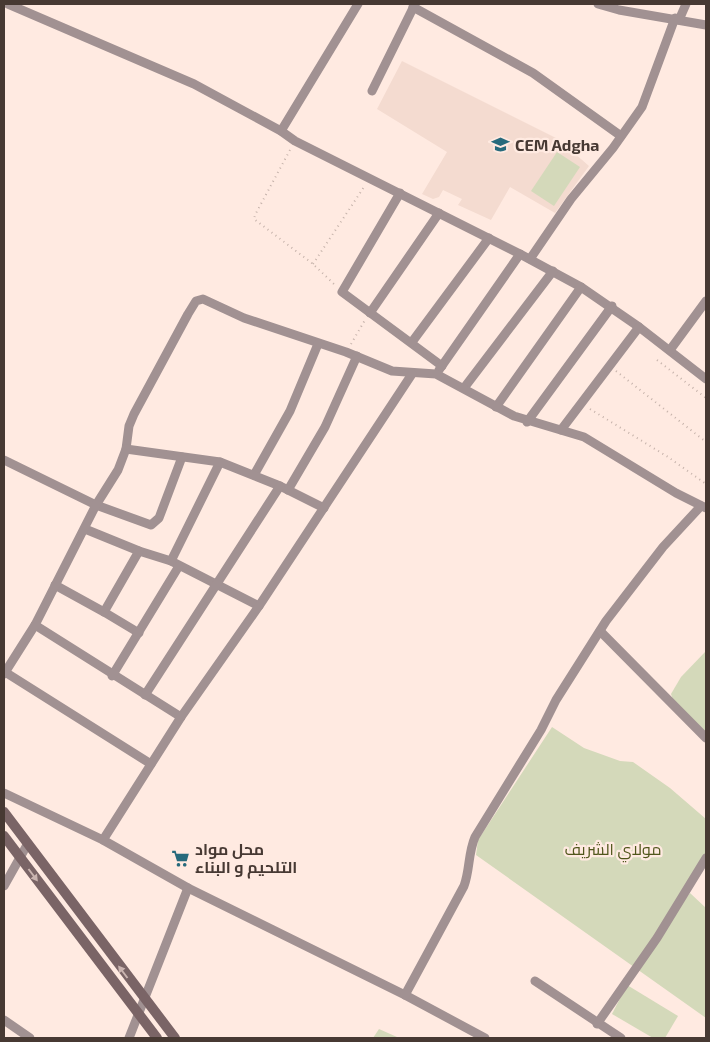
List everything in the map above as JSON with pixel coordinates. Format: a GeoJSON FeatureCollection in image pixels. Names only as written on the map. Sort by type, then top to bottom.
{"type":"FeatureCollection","features":[{"type":"Feature","properties":{"kind":"street"},"geometry":{"type":"LineString","coordinates":[[8,4],[194,84],[295,140],[530,258],[612,306],[706,379]]}},
{"type":"Feature","properties":{"kind":"street"},"geometry":{"type":"LineString","coordinates":[[281,131],[358,4]]}},
{"type":"Feature","properties":{"kind":"street"},"geometry":{"type":"LineString","coordinates":[[598,4],[619,10],[677,19],[706,26]]}},
{"type":"Feature","properties":{"kind":"street"},"geometry":{"type":"LineString","coordinates":[[530,258],[571,199],[642,108],[677,19],[686,4]]}},
{"type":"Feature","properties":{"kind":"street"},"geometry":{"type":"LineString","coordinates":[[372,91],[414,6],[533,73],[621,136]]}},
{"type":"Feature","properties":{"kind":"street"},"geometry":{"type":"LineString","coordinates":[[400,193],[342,292],[412,342],[439,370],[464,388],[496,407],[527,422],[584,437],[703,507],[658,554],[617,605],[556,700],[541,730],[475,837],[470,852],[469,870],[464,886],[405,995]]}},
{"type":"Feature","properties":{"kind":"street"},"geometry":{"type":"LineString","coordinates":[[370,313],[439,213]]}},
{"type":"Feature","properties":{"kind":"street"},"geometry":{"type":"LineString","coordinates":[[412,342],[489,238]]}},
{"type":"Feature","properties":{"kind":"street"},"geometry":{"type":"LineString","coordinates":[[151,764],[4,673],[35,625],[96,505],[118,470],[126,449],[129,426],[134,414],[198,300],[207,300],[244,318],[346,352],[392,371],[412,374],[439,370],[520,254]]}},
{"type":"Feature","properties":{"kind":"street"},"geometry":{"type":"LineString","coordinates":[[464,388],[553,271]]}},
{"type":"Feature","properties":{"kind":"street"},"geometry":{"type":"LineString","coordinates":[[496,407],[581,287]]}},
{"type":"Feature","properties":{"kind":"street"},"geometry":{"type":"LineString","coordinates":[[670,350],[706,300]]}},
{"type":"Feature","properties":{"kind":"street"},"geometry":{"type":"LineString","coordinates":[[527,422],[612,306]]}},
{"type":"Feature","properties":{"kind":"street"},"geometry":{"type":"LineString","coordinates":[[561,430],[640,327]]}},
{"type":"Feature","properties":{"kind":"street"},"geometry":{"type":"LineString","coordinates":[[254,475],[290,411],[318,344]]}},
{"type":"Feature","properties":{"kind":"street"},"geometry":{"type":"LineString","coordinates":[[145,695],[322,434],[357,356]]}},
{"type":"Feature","properties":{"kind":"street"},"geometry":{"type":"LineString","coordinates":[[103,840],[181,718],[259,606],[412,374]]}},
{"type":"Feature","properties":{"kind":"street"},"geometry":{"type":"LineString","coordinates":[[126,449],[220,462],[284,488],[324,508]]}},
{"type":"Feature","properties":{"kind":"street"},"geometry":{"type":"LineString","coordinates":[[4,460],[96,505],[148,524],[154,524],[160,518],[182,457]]}},
{"type":"Feature","properties":{"kind":"street"},"geometry":{"type":"LineString","coordinates":[[112,676],[139,633],[175,564],[220,462]]}},
{"type":"Feature","properties":{"kind":"street"},"geometry":{"type":"LineString","coordinates":[[85,529],[175,564],[259,606]]}},
{"type":"Feature","properties":{"kind":"street"},"geometry":{"type":"LineString","coordinates":[[104,612],[139,551]]}},
{"type":"Feature","properties":{"kind":"street"},"geometry":{"type":"LineString","coordinates":[[55,586],[139,633]]}},
{"type":"Feature","properties":{"kind":"street"},"geometry":{"type":"LineString","coordinates":[[35,625],[112,676],[181,718]]}},
{"type":"Feature","properties":{"kind":"street"},"geometry":{"type":"LineString","coordinates":[[600,631],[706,738]]}},
{"type":"Feature","properties":{"kind":"street"},"geometry":{"type":"LineString","coordinates":[[4,793],[103,840],[188,888],[405,995],[485,1038]]}},
{"type":"Feature","properties":{"kind":"street"},"geometry":{"type":"LineString","coordinates":[[4,812],[174,1038]]}},
{"type":"Feature","properties":{"kind":"street"},"geometry":{"type":"LineString","coordinates":[[4,836],[157,1038]]}},
{"type":"Feature","properties":{"kind":"street"},"geometry":{"type":"LineString","coordinates":[[4,886],[27,845]]}},
{"type":"Feature","properties":{"kind":"street"},"geometry":{"type":"LineString","coordinates":[[601,1038],[601,1027],[706,858]]}},
{"type":"Feature","properties":{"kind":"street"},"geometry":{"type":"LineString","coordinates":[[129,1038],[188,888]]}},
{"type":"Feature","properties":{"kind":"street"},"geometry":{"type":"LineString","coordinates":[[535,981],[601,1027],[621,1038]]}},
{"type":"Feature","properties":{"kind":"street"},"geometry":{"type":"LineString","coordinates":[[4,1020],[30,1038]]}},
{"type":"Feature","properties":{"kind":"path"},"geometry":{"type":"LineString","coordinates":[[295,140],[254,217],[313,264],[342,292]]}},
{"type":"Feature","properties":{"kind":"path"},"geometry":{"type":"LineString","coordinates":[[313,264],[370,178]]}},
{"type":"Feature","properties":{"kind":"path"},"geometry":{"type":"LineString","coordinates":[[346,352],[370,313]]}},
{"type":"Feature","properties":{"kind":"path"},"geometry":{"type":"LineString","coordinates":[[657,360],[706,398]]}},
{"type":"Feature","properties":{"kind":"path"},"geometry":{"type":"LineString","coordinates":[[610,366],[706,442]]}},
{"type":"Feature","properties":{"kind":"path"},"geometry":{"type":"LineString","coordinates":[[581,403],[706,484]]}},
{"type":"Feature","properties":{"kind":"shaded area","name":"CEM Adgha"},"geometry":{"type":"Polygon","coordinates":[[[402,61],[558,139],[589,166],[555,213],[510,187],[491,220],[458,205],[462,199],[443,190],[439,197],[433,199],[422,194],[447,152],[377,109],[402,61]]]}},
{"type":"Feature","properties":{"kind":"green space"},"geometry":{"type":"Polygon","coordinates":[[[557,152],[580,167],[554,206],[531,191],[557,152]]]}},
{"type":"Feature","properties":{"kind":"green space"},"geometry":{"type":"Polygon","coordinates":[[[706,651],[706,735],[673,700],[671,694],[681,677],[706,651]]]}},
{"type":"Feature","properties":{"kind":"green space","name":"مولاي الشريف"},"geometry":{"type":"Polygon","coordinates":[[[552,727],[584,748],[620,761],[633,762],[670,788],[706,819],[706,857],[672,916],[690,893],[706,908],[706,1018],[476,855],[478,840],[552,727]]]}},
{"type":"Feature","properties":{"kind":"green space"},"geometry":{"type":"Polygon","coordinates":[[[627,985],[678,1016],[665,1038],[653,1038],[612,1014],[627,985]]]}},
{"type":"Feature","properties":{"kind":"green space"},"geometry":{"type":"Polygon","coordinates":[[[379,1029],[397,1037],[373,1038],[379,1029]]]}},
{"type":"Feature","properties":{"kind":"place","name":"CEM Adgha"},"geometry":{"type":"Point","coordinates":[501,145]}},
{"type":"Feature","properties":{"kind":"place","name":"محل مواد التلحيم و البناء"},"geometry":{"type":"Point","coordinates":[181,858]}}]}
